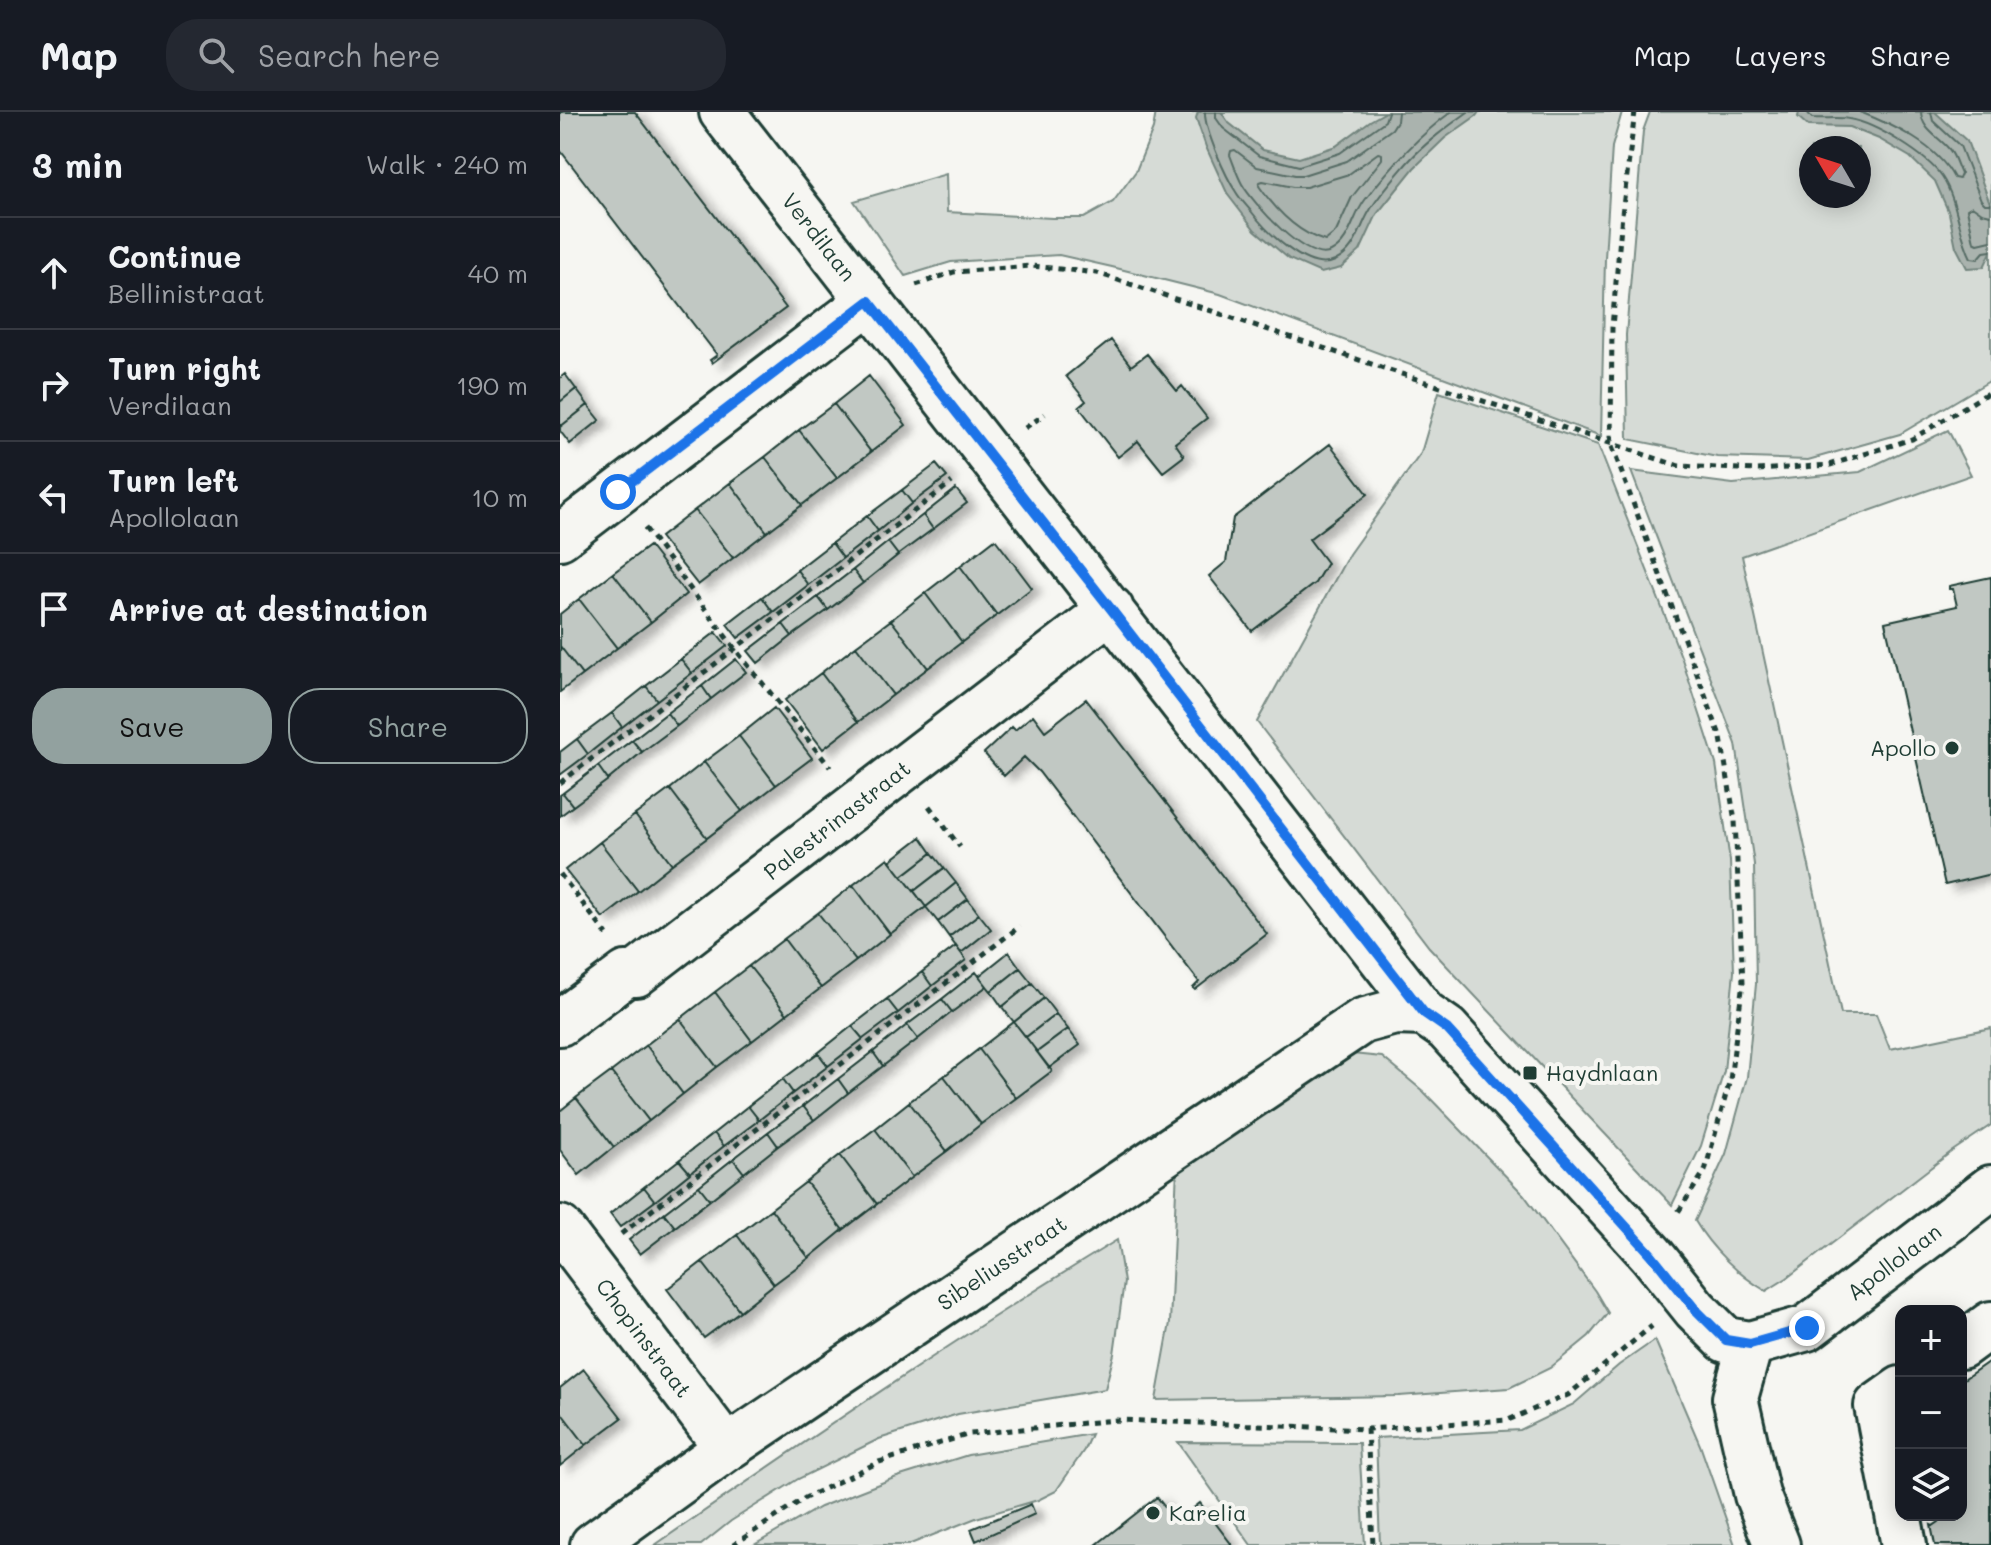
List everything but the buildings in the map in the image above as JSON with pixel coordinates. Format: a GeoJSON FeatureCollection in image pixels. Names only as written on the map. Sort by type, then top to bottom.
{"type":"FeatureCollection","features":[{"type":"Feature","properties":{"kind":"street","name":"Verdilaan"},"geometry":{"type":"LineString","coordinates":[[722,112],[1424,1013],[1447,1029],[1651,1254],[1695,1309],[1726,1340],[1750,1344]]}},
{"type":"Feature","properties":{"kind":"street"},"geometry":{"type":"LineString","coordinates":[[560,537],[869,301]]}},
{"type":"Feature","properties":{"kind":"street","name":"Palestrinastraat"},"geometry":{"type":"LineString","coordinates":[[560,1023],[631,974],[859,803],[1111,609]]}},
{"type":"Feature","properties":{"kind":"street","name":"Sibeliusstraat"},"geometry":{"type":"LineString","coordinates":[[593,1545],[727,1448],[1362,1021],[1395,1012],[1424,1013]]}},
{"type":"Feature","properties":{"kind":"street","name":"Apollolaan"},"geometry":{"type":"LineString","coordinates":[[1750,1344],[1807,1328],[1991,1188]]}},
{"type":"Feature","properties":{"kind":"street","name":"Chopinstraat"},"geometry":{"type":"LineString","coordinates":[[573,1244],[727,1448]]}},
{"type":"Feature","properties":{"kind":"street"},"geometry":{"type":"LineString","coordinates":[[1967,1342],[1991,1324]]}},
{"type":"Feature","properties":{"kind":"street"},"geometry":{"type":"LineString","coordinates":[[1750,1344],[1735,1398],[1757,1495],[1777,1545]]}},
{"type":"Feature","properties":{"kind":"street"},"geometry":{"type":"LineString","coordinates":[[1895,1393],[1877,1406],[1904,1545]]}},
{"type":"Feature","properties":{"kind":"path"},"geometry":{"type":"LineString","coordinates":[[1635,112],[1612,327],[1611,444],[1721,738],[1735,821],[1743,982],[1730,1080],[1705,1171],[1651,1254]]}},
{"type":"Feature","properties":{"kind":"path"},"geometry":{"type":"LineString","coordinates":[[869,301],[954,272],[1032,266],[1097,273],[1679,466],[1758,470],[1830,465],[1912,439],[1991,391]]}},
{"type":"Feature","properties":{"kind":"path"},"geometry":{"type":"LineString","coordinates":[[560,783],[988,454]]}},
{"type":"Feature","properties":{"kind":"path"},"geometry":{"type":"LineString","coordinates":[[618,492],[735,649],[859,803]]}},
{"type":"Feature","properties":{"kind":"path"},"geometry":{"type":"LineString","coordinates":[[560,874],[631,974]]}},
{"type":"Feature","properties":{"kind":"path"},"geometry":{"type":"LineString","coordinates":[[573,1244],[1020,926]]}},
{"type":"Feature","properties":{"kind":"path"},"geometry":{"type":"LineString","coordinates":[[733,1545],[805,1498],[879,1462],[970,1434],[1116,1420],[1367,1429],[1508,1420],[1568,1395],[1687,1297]]}},
{"type":"Feature","properties":{"kind":"path"},"geometry":{"type":"LineString","coordinates":[[1367,1429],[1373,1545]]}},
{"type":"Feature","properties":{"kind":"shaded area"},"geometry":{"type":"Polygon","coordinates":[[[1156,112],[1622,112],[1612,147],[1605,258],[1601,436],[1220,294],[1112,267],[1059,255],[951,262],[905,276],[854,201],[946,174],[947,212],[1084,218],[1113,202],[1136,171],[1153,129],[1156,112]]]}},
{"type":"Feature","properties":{"kind":"shaded area"},"geometry":{"type":"Polygon","coordinates":[[[1650,112],[1991,112],[1991,380],[1900,434],[1808,460],[1717,457],[1628,439],[1626,335],[1643,131],[1650,112]]]}},
{"type":"Feature","properties":{"kind":"shaded area"},"geometry":{"type":"Polygon","coordinates":[[[1439,392],[1598,445],[1682,659],[1716,764],[1730,861],[1734,972],[1724,1071],[1701,1146],[1672,1205],[1429,947],[1257,722],[1349,554],[1421,453],[1439,392]]]}},
{"type":"Feature","properties":{"kind":"shaded area"},"geometry":{"type":"Polygon","coordinates":[[[1948,430],[1971,475],[1742,556],[1841,1014],[1876,1014],[1890,1049],[1991,1028],[1991,1125],[1766,1291],[1726,1260],[1695,1221],[1726,1154],[1747,1077],[1756,984],[1754,864],[1736,744],[1631,471],[1733,484],[1860,472],[1948,430]]]}},
{"type":"Feature","properties":{"kind":"shaded area"},"geometry":{"type":"Polygon","coordinates":[[[1352,1054],[1382,1057],[1424,1092],[1524,1195],[1608,1313],[1589,1336],[1550,1368],[1509,1388],[1399,1396],[1156,1400],[1170,1323],[1177,1168],[1352,1054]]]}},
{"type":"Feature","properties":{"kind":"shaded area"},"geometry":{"type":"Polygon","coordinates":[[[1117,1240],[1124,1282],[1114,1354],[1105,1389],[958,1414],[879,1439],[798,1479],[731,1521],[701,1545],[655,1545],[941,1351],[1117,1240]]]}},
{"type":"Feature","properties":{"kind":"shaded area"},"geometry":{"type":"Polygon","coordinates":[[[1655,1340],[1700,1445],[1735,1545],[1380,1545],[1376,1438],[1520,1430],[1574,1404],[1619,1365],[1655,1340]]]}},
{"type":"Feature","properties":{"kind":"shaded area"},"geometry":{"type":"Polygon","coordinates":[[[1091,1434],[1084,1450],[1056,1491],[908,1545],[754,1545],[820,1507],[894,1478],[968,1455],[1091,1434]]]}},
{"type":"Feature","properties":{"kind":"shaded area"},"geometry":{"type":"Polygon","coordinates":[[[1178,1442],[1359,1443],[1365,1545],[1251,1545],[1178,1442]]]}},
{"type":"Feature","properties":{"kind":"water"},"geometry":{"type":"Polygon","coordinates":[[[1198,112],[1221,112],[1229,123],[1263,150],[1299,158],[1336,146],[1386,112],[1479,112],[1445,138],[1414,168],[1377,214],[1360,251],[1341,268],[1321,273],[1289,259],[1255,230],[1228,195],[1206,147],[1196,118],[1198,112]]]}},
{"type":"Feature","properties":{"kind":"water"},"geometry":{"type":"Polygon","coordinates":[[[1799,112],[1935,112],[1967,141],[1991,206],[1991,252],[1984,267],[1967,268],[1956,247],[1949,213],[1935,181],[1910,157],[1879,139],[1849,127],[1808,126],[1798,117],[1799,112]]]}},
{"type":"Feature","properties":{"kind":"place","name":"Apollo"},"geometry":{"type":"Point","coordinates":[1952,748]}},
{"type":"Feature","properties":{"kind":"place","name":"Haydnlaan"},"geometry":{"type":"Point","coordinates":[1530,1073]}},
{"type":"Feature","properties":{"kind":"place","name":"Karelia"},"geometry":{"type":"Point","coordinates":[1153,1513]}},
{"type":"Feature","properties":{"kind":"route"},"geometry":{"type":"LineString","coordinates":[[618,492],[869,301],[1424,1013],[1447,1029],[1726,1340],[1750,1344],[1807,1328]]}}]}
